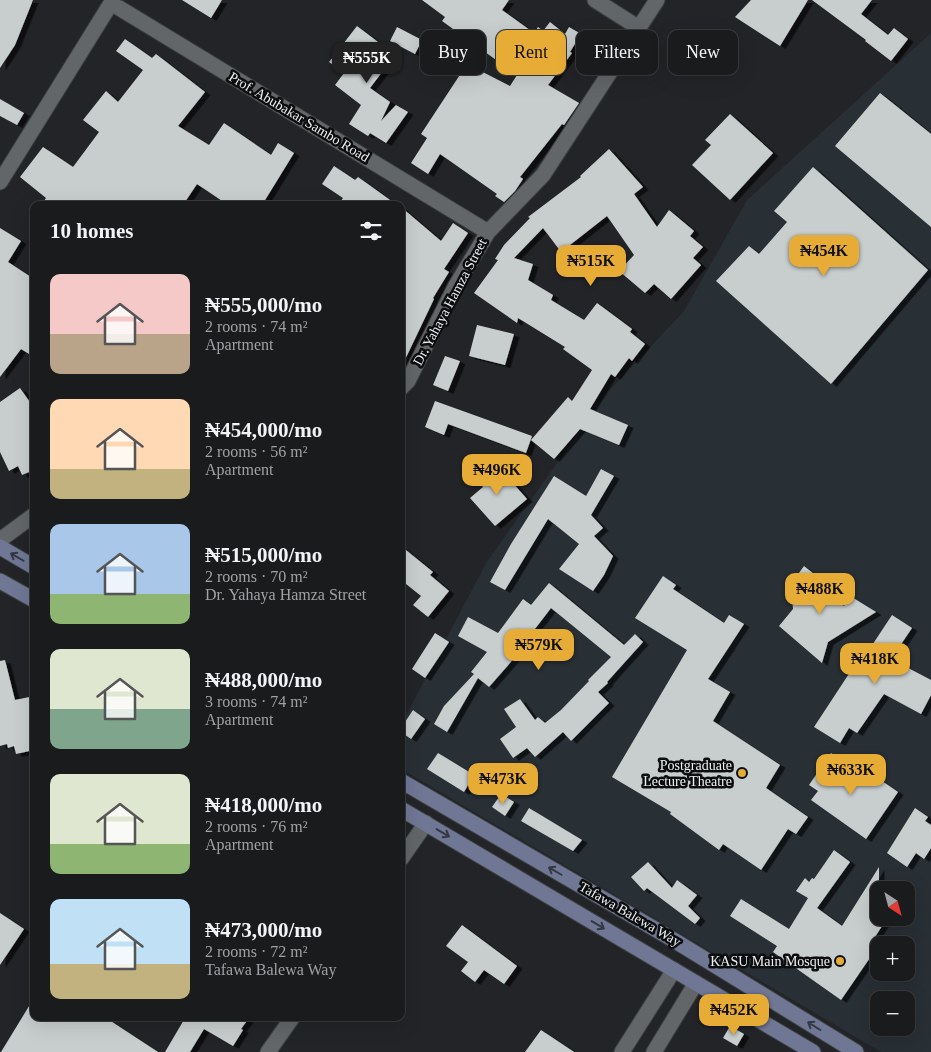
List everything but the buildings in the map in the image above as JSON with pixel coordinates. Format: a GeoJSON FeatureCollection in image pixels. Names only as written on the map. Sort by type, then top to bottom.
{"type":"FeatureCollection","features":[{"type":"Feature","properties":{"kind":"main road"},"geometry":{"type":"LineString","coordinates":[[0,547],[30,565]]}},
{"type":"Feature","properties":{"kind":"main road"},"geometry":{"type":"LineString","coordinates":[[0,581],[30,598]]}},
{"type":"Feature","properties":{"kind":"main road","name":"Tafawa Balewa Way"},"geometry":{"type":"LineString","coordinates":[[405,783],[672,939],[856,1052]]}},
{"type":"Feature","properties":{"kind":"main road","name":"Tafawa Balewa Way"},"geometry":{"type":"LineString","coordinates":[[405,811],[813,1052]]}},
{"type":"Feature","properties":{"kind":"street"},"geometry":{"type":"LineString","coordinates":[[595,0],[639,28]]}},
{"type":"Feature","properties":{"kind":"street","name":"Dr. Yahaya Hamza Street"},"geometry":{"type":"LineString","coordinates":[[405,384],[455,287],[488,232],[543,175],[657,0]]}},
{"type":"Feature","properties":{"kind":"street"},"geometry":{"type":"LineString","coordinates":[[0,182],[112,1]]}},
{"type":"Feature","properties":{"kind":"street","name":"Prof. Abubakar Sambo Road"},"geometry":{"type":"LineString","coordinates":[[112,1],[488,232]]}},
{"type":"Feature","properties":{"kind":"street"},"geometry":{"type":"LineString","coordinates":[[0,540],[30,518]]}},
{"type":"Feature","properties":{"kind":"street"},"geometry":{"type":"LineString","coordinates":[[405,853],[426,823]]}},
{"type":"Feature","properties":{"kind":"street"},"geometry":{"type":"LineString","coordinates":[[622,1052],[674,970]]}},
{"type":"Feature","properties":{"kind":"street"},"geometry":{"type":"LineString","coordinates":[[654,1052],[696,983]]}},
{"type":"Feature","properties":{"kind":"street"},"geometry":{"type":"LineString","coordinates":[[268,1052],[290,1021]]}},
{"type":"Feature","properties":{"kind":"shaded area"},"geometry":{"type":"Polygon","coordinates":[[[931,33],[931,1052],[881,1052],[405,771],[405,717],[486,563],[606,394],[684,311],[747,200],[931,33]]]}},
{"type":"Feature","properties":{"kind":"place","name":"Postgraduate Lecture Theatre"},"geometry":{"type":"Point","coordinates":[742,773]}},
{"type":"Feature","properties":{"kind":"place","name":"KASU Main Mosque"},"geometry":{"type":"Point","coordinates":[840,961]}}]}
